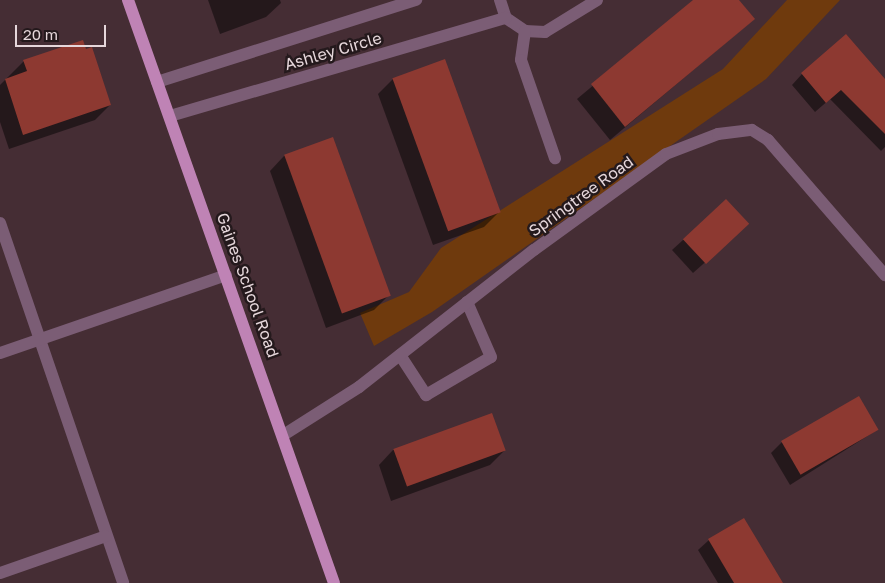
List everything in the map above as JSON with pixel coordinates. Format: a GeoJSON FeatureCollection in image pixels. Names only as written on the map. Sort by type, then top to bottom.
{"type":"FeatureCollection","features":[{"type":"Feature","properties":{"kind":"main road","name":"Gaines School Road"},"geometry":{"type":"LineString","coordinates":[[128,0],[285,434],[334,583]]}},
{"type":"Feature","properties":{"kind":"street","name":"Ashley Circle"},"geometry":{"type":"LineString","coordinates":[[157,82],[416,0]]}},
{"type":"Feature","properties":{"kind":"street"},"geometry":{"type":"LineString","coordinates":[[500,0],[506,18],[524,32],[545,32],[562,25],[598,0]]}},
{"type":"Feature","properties":{"kind":"street","name":"Ashley Circle"},"geometry":{"type":"LineString","coordinates":[[170,116],[506,18]]}},
{"type":"Feature","properties":{"kind":"street"},"geometry":{"type":"LineString","coordinates":[[524,32],[520,60],[555,158]]}},
{"type":"Feature","properties":{"kind":"street","name":"Springtree Road"},"geometry":{"type":"LineString","coordinates":[[285,434],[400,355],[467,302],[666,154],[718,134],[752,130],[768,140],[885,275]]}},
{"type":"Feature","properties":{"kind":"street"},"geometry":{"type":"LineString","coordinates":[[0,223],[38,340],[123,583]]}},
{"type":"Feature","properties":{"kind":"street"},"geometry":{"type":"LineString","coordinates":[[0,353],[226,274]]}},
{"type":"Feature","properties":{"kind":"street"},"geometry":{"type":"LineString","coordinates":[[400,355],[426,394],[491,357],[467,302]]}},
{"type":"Feature","properties":{"kind":"street"},"geometry":{"type":"LineString","coordinates":[[0,573],[106,536]]}},
{"type":"Feature","properties":{"kind":"shaded area"},"geometry":{"type":"Polygon","coordinates":[[[787,0],[840,0],[766,79],[432,312],[374,346],[360,313],[409,292],[441,248],[723,69],[787,0]]]}},
{"type":"Feature","properties":{"kind":"building"},"geometry":{"type":"Polygon","coordinates":[[[693,0],[739,0],[755,19],[625,127],[591,84],[693,0]]]}},
{"type":"Feature","properties":{"kind":"building"},"geometry":{"type":"Polygon","coordinates":[[[846,34],[885,79],[885,134],[841,90],[826,103],[801,73],[846,34]]]}},
{"type":"Feature","properties":{"kind":"building"},"geometry":{"type":"Polygon","coordinates":[[[83,40],[86,49],[92,47],[111,105],[23,135],[5,79],[27,71],[23,60],[83,40]]]}},
{"type":"Feature","properties":{"kind":"building"},"geometry":{"type":"Polygon","coordinates":[[[445,59],[501,212],[448,231],[392,78],[445,59]]]}},
{"type":"Feature","properties":{"kind":"building"},"geometry":{"type":"Polygon","coordinates":[[[333,137],[391,296],[342,314],[284,155],[333,137]]]}},
{"type":"Feature","properties":{"kind":"building"},"geometry":{"type":"Polygon","coordinates":[[[726,199],[749,224],[706,264],[683,239],[726,199]]]}},
{"type":"Feature","properties":{"kind":"building"},"geometry":{"type":"Polygon","coordinates":[[[859,396],[878,430],[801,475],[781,441],[859,396]]]}},
{"type":"Feature","properties":{"kind":"building"},"geometry":{"type":"Polygon","coordinates":[[[492,413],[506,451],[407,486],[393,449],[492,413]]]}},
{"type":"Feature","properties":{"kind":"building"},"geometry":{"type":"Polygon","coordinates":[[[744,518],[783,583],[734,583],[708,539],[744,518]]]}}]}
